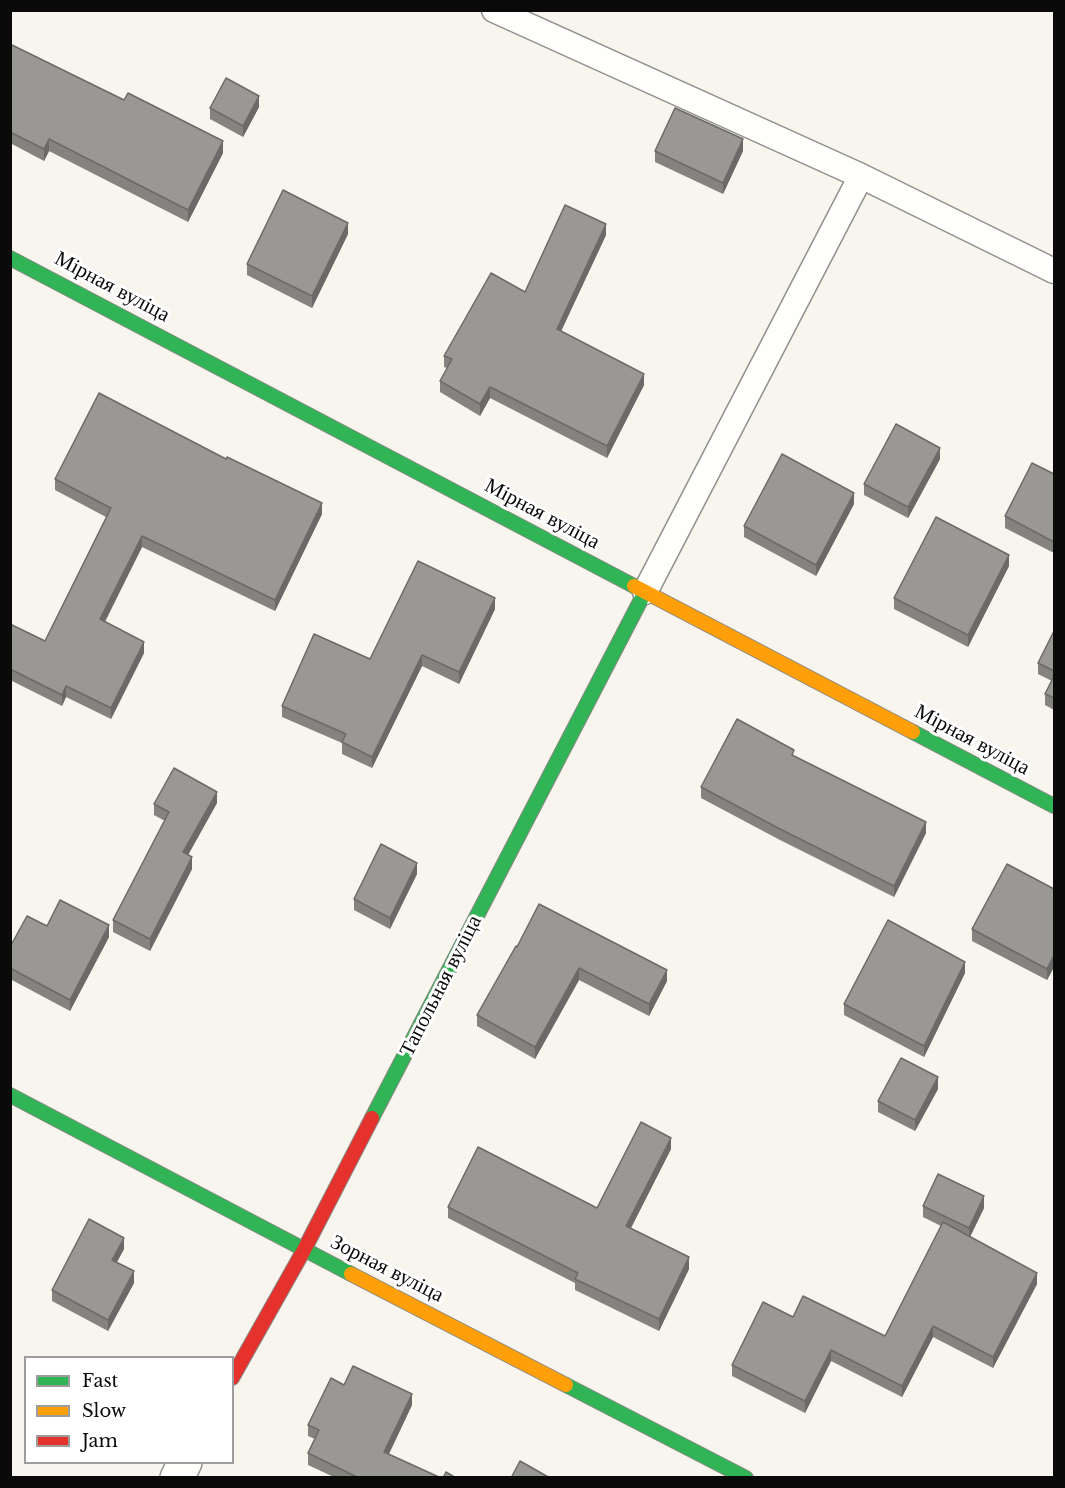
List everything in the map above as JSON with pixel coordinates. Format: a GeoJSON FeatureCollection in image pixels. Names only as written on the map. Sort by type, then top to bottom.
{"type":"FeatureCollection","features":[{"type":"Feature","properties":{"kind":"street","name":"Мірная вуліца"},"geometry":{"type":"LineString","coordinates":[[10,258],[1054,806]]}},
{"type":"Feature","properties":{"kind":"street","name":"Тапольная вуліца"},"geometry":{"type":"LineString","coordinates":[[234,1374],[304,1250],[645,592]]}},
{"type":"Feature","properties":{"kind":"street","name":"Зорная вуліца"},"geometry":{"type":"LineString","coordinates":[[10,1095],[746,1478]]}},
{"type":"Feature","properties":{"kind":"street"},"geometry":{"type":"LineString","coordinates":[[177,1478],[184,1464]]}},
{"type":"Feature","properties":{"kind":"lane"},"geometry":{"type":"LineString","coordinates":[[494,10],[861,176],[1054,272]]}},
{"type":"Feature","properties":{"kind":"lane"},"geometry":{"type":"LineString","coordinates":[[645,592],[861,176]]}},
{"type":"Feature","properties":{"kind":"building"},"geometry":{"type":"Polygon","coordinates":[[[12,45],[124,100],[128,93],[223,141],[188,210],[49,139],[44,149],[10,132],[10,47],[12,45]]]}},
{"type":"Feature","properties":{"kind":"building"},"geometry":{"type":"Polygon","coordinates":[[[226,78],[259,96],[243,126],[210,108],[226,78]]]}},
{"type":"Feature","properties":{"kind":"building"},"geometry":{"type":"Polygon","coordinates":[[[675,108],[743,139],[723,183],[655,151],[675,108]]]}},
{"type":"Feature","properties":{"kind":"building"},"geometry":{"type":"Polygon","coordinates":[[[283,190],[348,223],[312,296],[247,264],[283,190]]]}},
{"type":"Feature","properties":{"kind":"building"},"geometry":{"type":"Polygon","coordinates":[[[565,205],[606,224],[557,329],[644,374],[607,446],[490,387],[480,404],[440,381],[452,359],[444,356],[491,273],[525,292],[565,205]]]}},
{"type":"Feature","properties":{"kind":"building"},"geometry":{"type":"Polygon","coordinates":[[[99,393],[226,459],[227,457],[322,503],[275,600],[142,536],[100,619],[144,642],[111,708],[66,686],[62,695],[10,669],[10,624],[45,641],[111,508],[55,479],[99,393]]]}},
{"type":"Feature","properties":{"kind":"building"},"geometry":{"type":"Polygon","coordinates":[[[896,424],[940,448],[908,507],[864,484],[896,424]]]}},
{"type":"Feature","properties":{"kind":"building"},"geometry":{"type":"Polygon","coordinates":[[[782,454],[854,493],[816,565],[744,526],[782,454]]]}},
{"type":"Feature","properties":{"kind":"building"},"geometry":{"type":"Polygon","coordinates":[[[1032,463],[1054,474],[1054,542],[1005,516],[1032,463]]]}},
{"type":"Feature","properties":{"kind":"building"},"geometry":{"type":"Polygon","coordinates":[[[936,517],[1009,555],[968,635],[894,598],[936,517]]]}},
{"type":"Feature","properties":{"kind":"building"},"geometry":{"type":"Polygon","coordinates":[[[418,561],[495,598],[459,672],[422,655],[372,757],[342,742],[346,734],[282,706],[314,634],[370,659],[418,561]]]}},
{"type":"Feature","properties":{"kind":"building"},"geometry":{"type":"Polygon","coordinates":[[[1054,631],[1054,671],[1038,663],[1054,631]]]}},
{"type":"Feature","properties":{"kind":"building"},"geometry":{"type":"Polygon","coordinates":[[[1054,676],[1054,698],[1045,694],[1054,676]]]}},
{"type":"Feature","properties":{"kind":"building"},"geometry":{"type":"Polygon","coordinates":[[[737,719],[794,750],[792,755],[926,822],[894,886],[701,787],[737,719]]]}},
{"type":"Feature","properties":{"kind":"building"},"geometry":{"type":"Polygon","coordinates":[[[174,768],[217,792],[183,852],[192,857],[150,939],[113,920],[169,812],[154,804],[174,768]]]}},
{"type":"Feature","properties":{"kind":"building"},"geometry":{"type":"Polygon","coordinates":[[[381,844],[417,863],[390,918],[354,899],[381,844]]]}},
{"type":"Feature","properties":{"kind":"building"},"geometry":{"type":"Polygon","coordinates":[[[1007,864],[1054,889],[1054,955],[1047,969],[972,929],[1007,864]]]}},
{"type":"Feature","properties":{"kind":"building"},"geometry":{"type":"Polygon","coordinates":[[[60,900],[109,925],[70,1000],[10,968],[10,947],[27,916],[47,926],[60,900]]]}},
{"type":"Feature","properties":{"kind":"building"},"geometry":{"type":"Polygon","coordinates":[[[539,904],[667,970],[649,1004],[579,968],[535,1047],[477,1015],[539,904]]]}},
{"type":"Feature","properties":{"kind":"building"},"geometry":{"type":"Polygon","coordinates":[[[888,920],[965,962],[924,1046],[844,1004],[888,920]]]}},
{"type":"Feature","properties":{"kind":"building"},"geometry":{"type":"Polygon","coordinates":[[[901,1058],[938,1077],[915,1120],[878,1101],[901,1058]]]}},
{"type":"Feature","properties":{"kind":"building"},"geometry":{"type":"Polygon","coordinates":[[[641,1122],[671,1138],[626,1226],[689,1257],[659,1319],[575,1279],[578,1273],[448,1207],[478,1147],[597,1208],[641,1122]]]}},
{"type":"Feature","properties":{"kind":"building"},"geometry":{"type":"Polygon","coordinates":[[[938,1174],[984,1196],[969,1228],[923,1206],[938,1174]]]}},
{"type":"Feature","properties":{"kind":"building"},"geometry":{"type":"Polygon","coordinates":[[[89,1219],[124,1238],[112,1260],[134,1271],[108,1320],[52,1290],[89,1219]]]}},
{"type":"Feature","properties":{"kind":"building"},"geometry":{"type":"Polygon","coordinates":[[[943,1222],[1037,1273],[993,1357],[933,1326],[902,1386],[831,1350],[805,1401],[732,1365],[763,1302],[793,1317],[803,1296],[885,1336],[943,1222]]]}},
{"type":"Feature","properties":{"kind":"building"},"geometry":{"type":"Polygon","coordinates":[[[353,1366],[412,1394],[384,1452],[441,1478],[359,1478],[308,1453],[319,1430],[308,1425],[331,1378],[344,1385],[353,1366]]]}},
{"type":"Feature","properties":{"kind":"building"},"geometry":{"type":"Polygon","coordinates":[[[520,1461],[550,1478],[511,1478],[520,1461]]]}},
{"type":"Feature","properties":{"kind":"building"},"geometry":{"type":"Polygon","coordinates":[[[446,1472],[456,1478],[443,1478],[446,1472]]]}},
{"type":"Feature","properties":{"kind":"traffic: fast"},"geometry":{"type":"LineString","coordinates":[[10,258],[634,586]]}},
{"type":"Feature","properties":{"kind":"traffic: fast"},"geometry":{"type":"LineString","coordinates":[[372,1118],[645,592]]}},
{"type":"Feature","properties":{"kind":"traffic: fast"},"geometry":{"type":"LineString","coordinates":[[913,732],[1054,806]]}},
{"type":"Feature","properties":{"kind":"traffic: fast"},"geometry":{"type":"LineString","coordinates":[[10,1095],[351,1274]]}},
{"type":"Feature","properties":{"kind":"traffic: fast"},"geometry":{"type":"LineString","coordinates":[[566,1385],[746,1478]]}},
{"type":"Feature","properties":{"kind":"traffic: slow"},"geometry":{"type":"LineString","coordinates":[[634,586],[913,732]]}},
{"type":"Feature","properties":{"kind":"traffic: slow"},"geometry":{"type":"LineString","coordinates":[[351,1274],[566,1385]]}},
{"type":"Feature","properties":{"kind":"traffic: jam"},"geometry":{"type":"LineString","coordinates":[[234,1374],[304,1250],[372,1118]]}}]}
